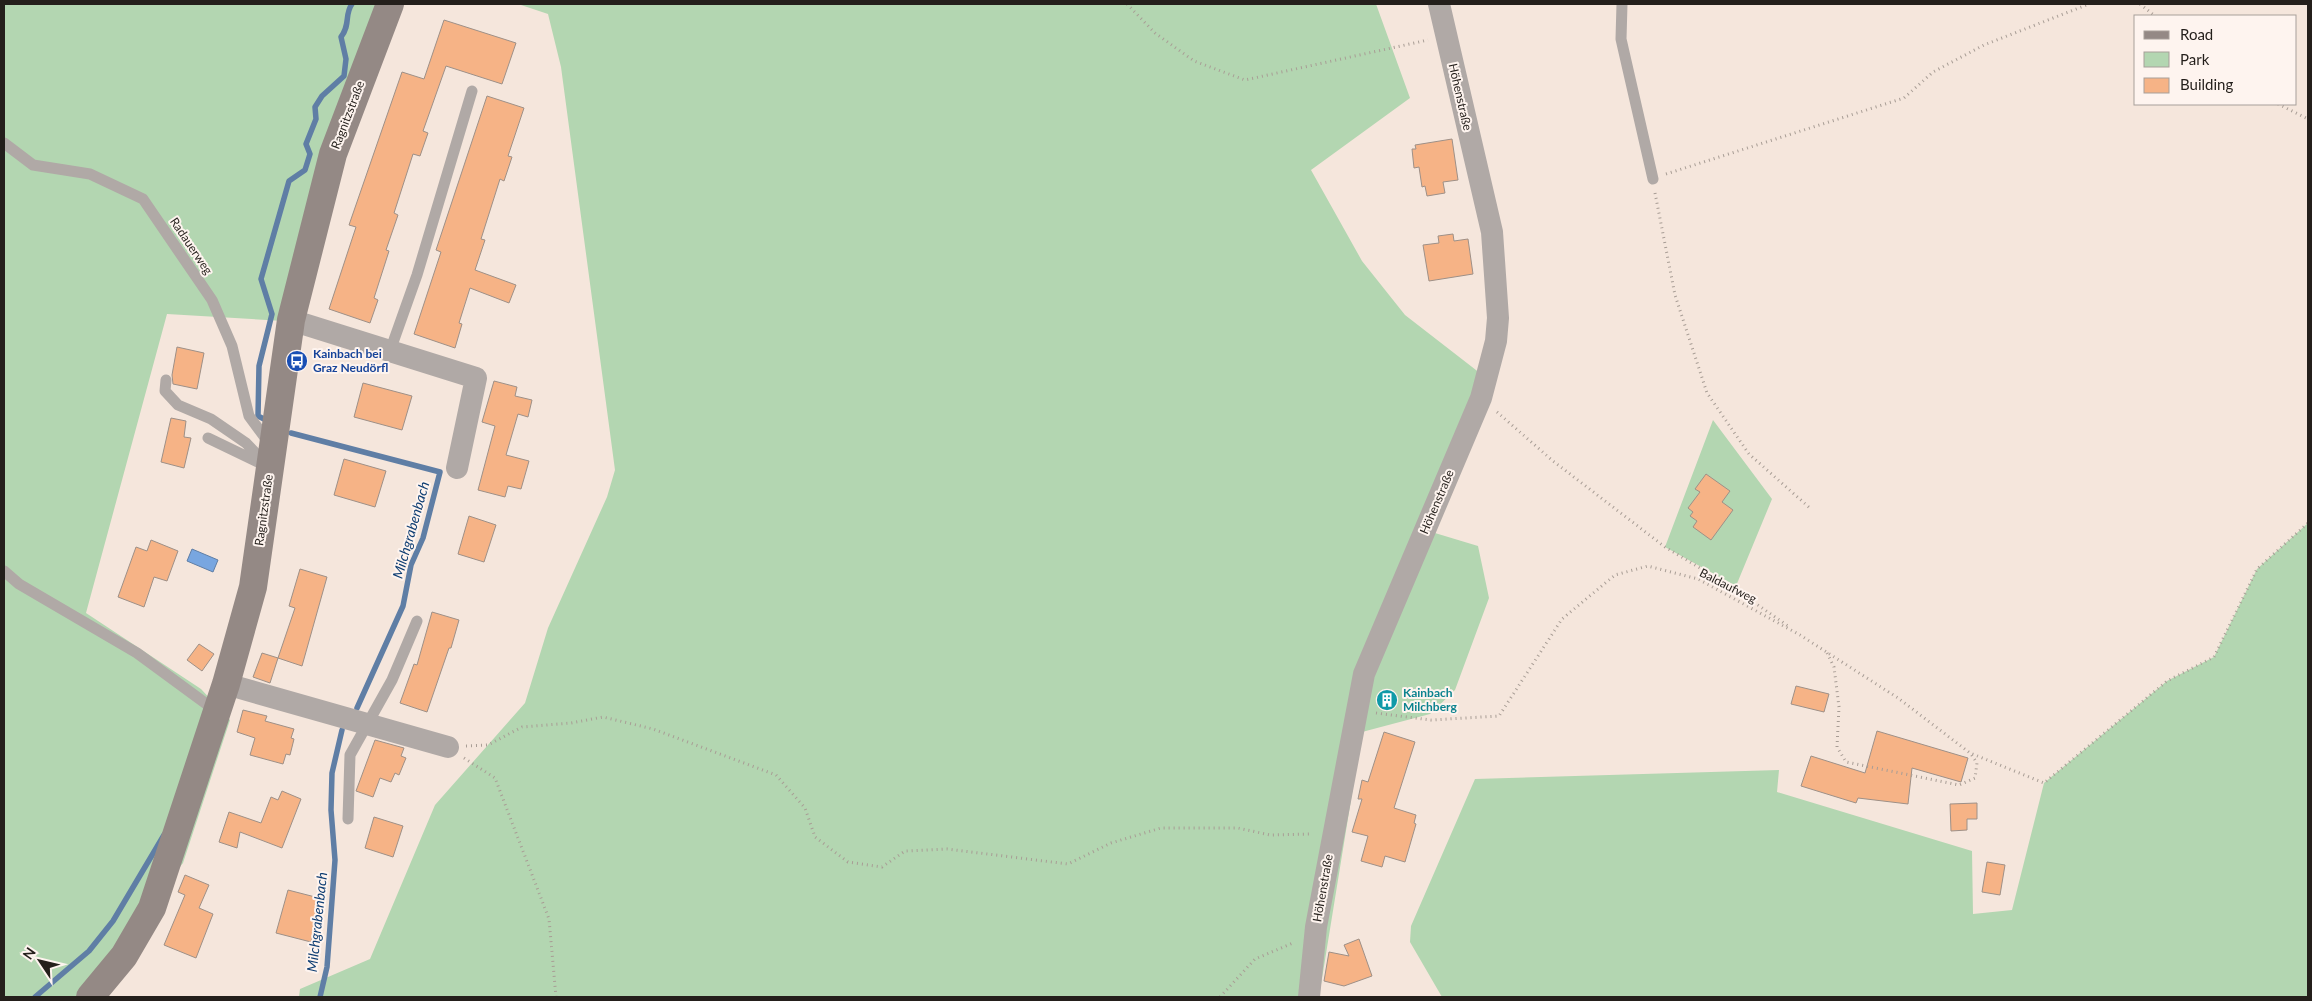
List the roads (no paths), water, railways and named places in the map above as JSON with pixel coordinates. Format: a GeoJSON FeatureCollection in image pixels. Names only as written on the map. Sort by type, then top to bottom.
{"type":"FeatureCollection","features":[{"type":"Feature","properties":{"kind":"main road","name":"Ragnitzstraße"},"geometry":{"type":"LineString","coordinates":[[90,997],[124,956],[152,908],[226,684],[253,587],[291,320],[333,154],[390,4]]}},
{"type":"Feature","properties":{"kind":"street","name":"Höhenstraße"},"geometry":{"type":"LineString","coordinates":[[1309,997],[1316,927],[1364,674],[1481,398],[1496,341],[1498,318],[1492,232],[1439,4]]}},
{"type":"Feature","properties":{"kind":"street"},"geometry":{"type":"LineString","coordinates":[[291,320],[476,378],[457,468]]}},
{"type":"Feature","properties":{"kind":"street"},"geometry":{"type":"LineString","coordinates":[[226,684],[448,747]]}},
{"type":"Feature","properties":{"kind":"lane"},"geometry":{"type":"LineString","coordinates":[[1622,4],[1621,39],[1653,179]]}},
{"type":"Feature","properties":{"kind":"lane"},"geometry":{"type":"LineString","coordinates":[[390,351],[417,275],[472,92]]}},
{"type":"Feature","properties":{"kind":"lane","name":"Radauerweg"},"geometry":{"type":"LineString","coordinates":[[4,143],[33,165],[90,174],[142,199],[212,300],[232,346],[249,416],[271,458]]}},
{"type":"Feature","properties":{"kind":"lane"},"geometry":{"type":"LineString","coordinates":[[166,380],[165,392],[178,405],[211,418],[271,458]]}},
{"type":"Feature","properties":{"kind":"lane"},"geometry":{"type":"LineString","coordinates":[[208,438],[271,458]]}},
{"type":"Feature","properties":{"kind":"lane"},"geometry":{"type":"LineString","coordinates":[[4,571],[19,584],[137,653],[216,711]]}},
{"type":"Feature","properties":{"kind":"lane"},"geometry":{"type":"LineString","coordinates":[[348,819],[350,755],[392,680],[416,622]]}},
{"type":"Feature","properties":{"kind":"water"},"geometry":{"type":"Polygon","coordinates":[[[192,549],[218,560],[213,572],[187,561],[192,549]]]}},
{"type":"Feature","properties":{"kind":"waterway","name":"Milchgrabenbach"},"geometry":{"type":"LineString","coordinates":[[264,419],[258,416],[259,366],[272,314],[261,279],[289,181],[305,170],[310,154],[306,144],[316,119],[315,107],[322,96],[344,76],[346,59],[341,37],[346,28],[348,12],[352,4]]}},
{"type":"Feature","properties":{"kind":"waterway","name":"Milchgrabenbach"},"geometry":{"type":"LineString","coordinates":[[291,433],[440,472],[423,538],[411,565],[403,606],[357,708]]}},
{"type":"Feature","properties":{"kind":"waterway","name":"Milchgrabenbach"},"geometry":{"type":"LineString","coordinates":[[320,997],[327,967],[335,860],[331,810],[332,773],[342,730]]}},
{"type":"Feature","properties":{"kind":"waterway"},"geometry":{"type":"LineString","coordinates":[[35,997],[89,951],[113,921],[164,835]]}},
{"type":"Feature","properties":{"kind":"place","name":"Kainbach bei Graz Neudörfl"},"geometry":{"type":"Point","coordinates":[297,361]}},
{"type":"Feature","properties":{"kind":"place","name":"Kainbach Milchberg"},"geometry":{"type":"Point","coordinates":[1387,700]}}]}
